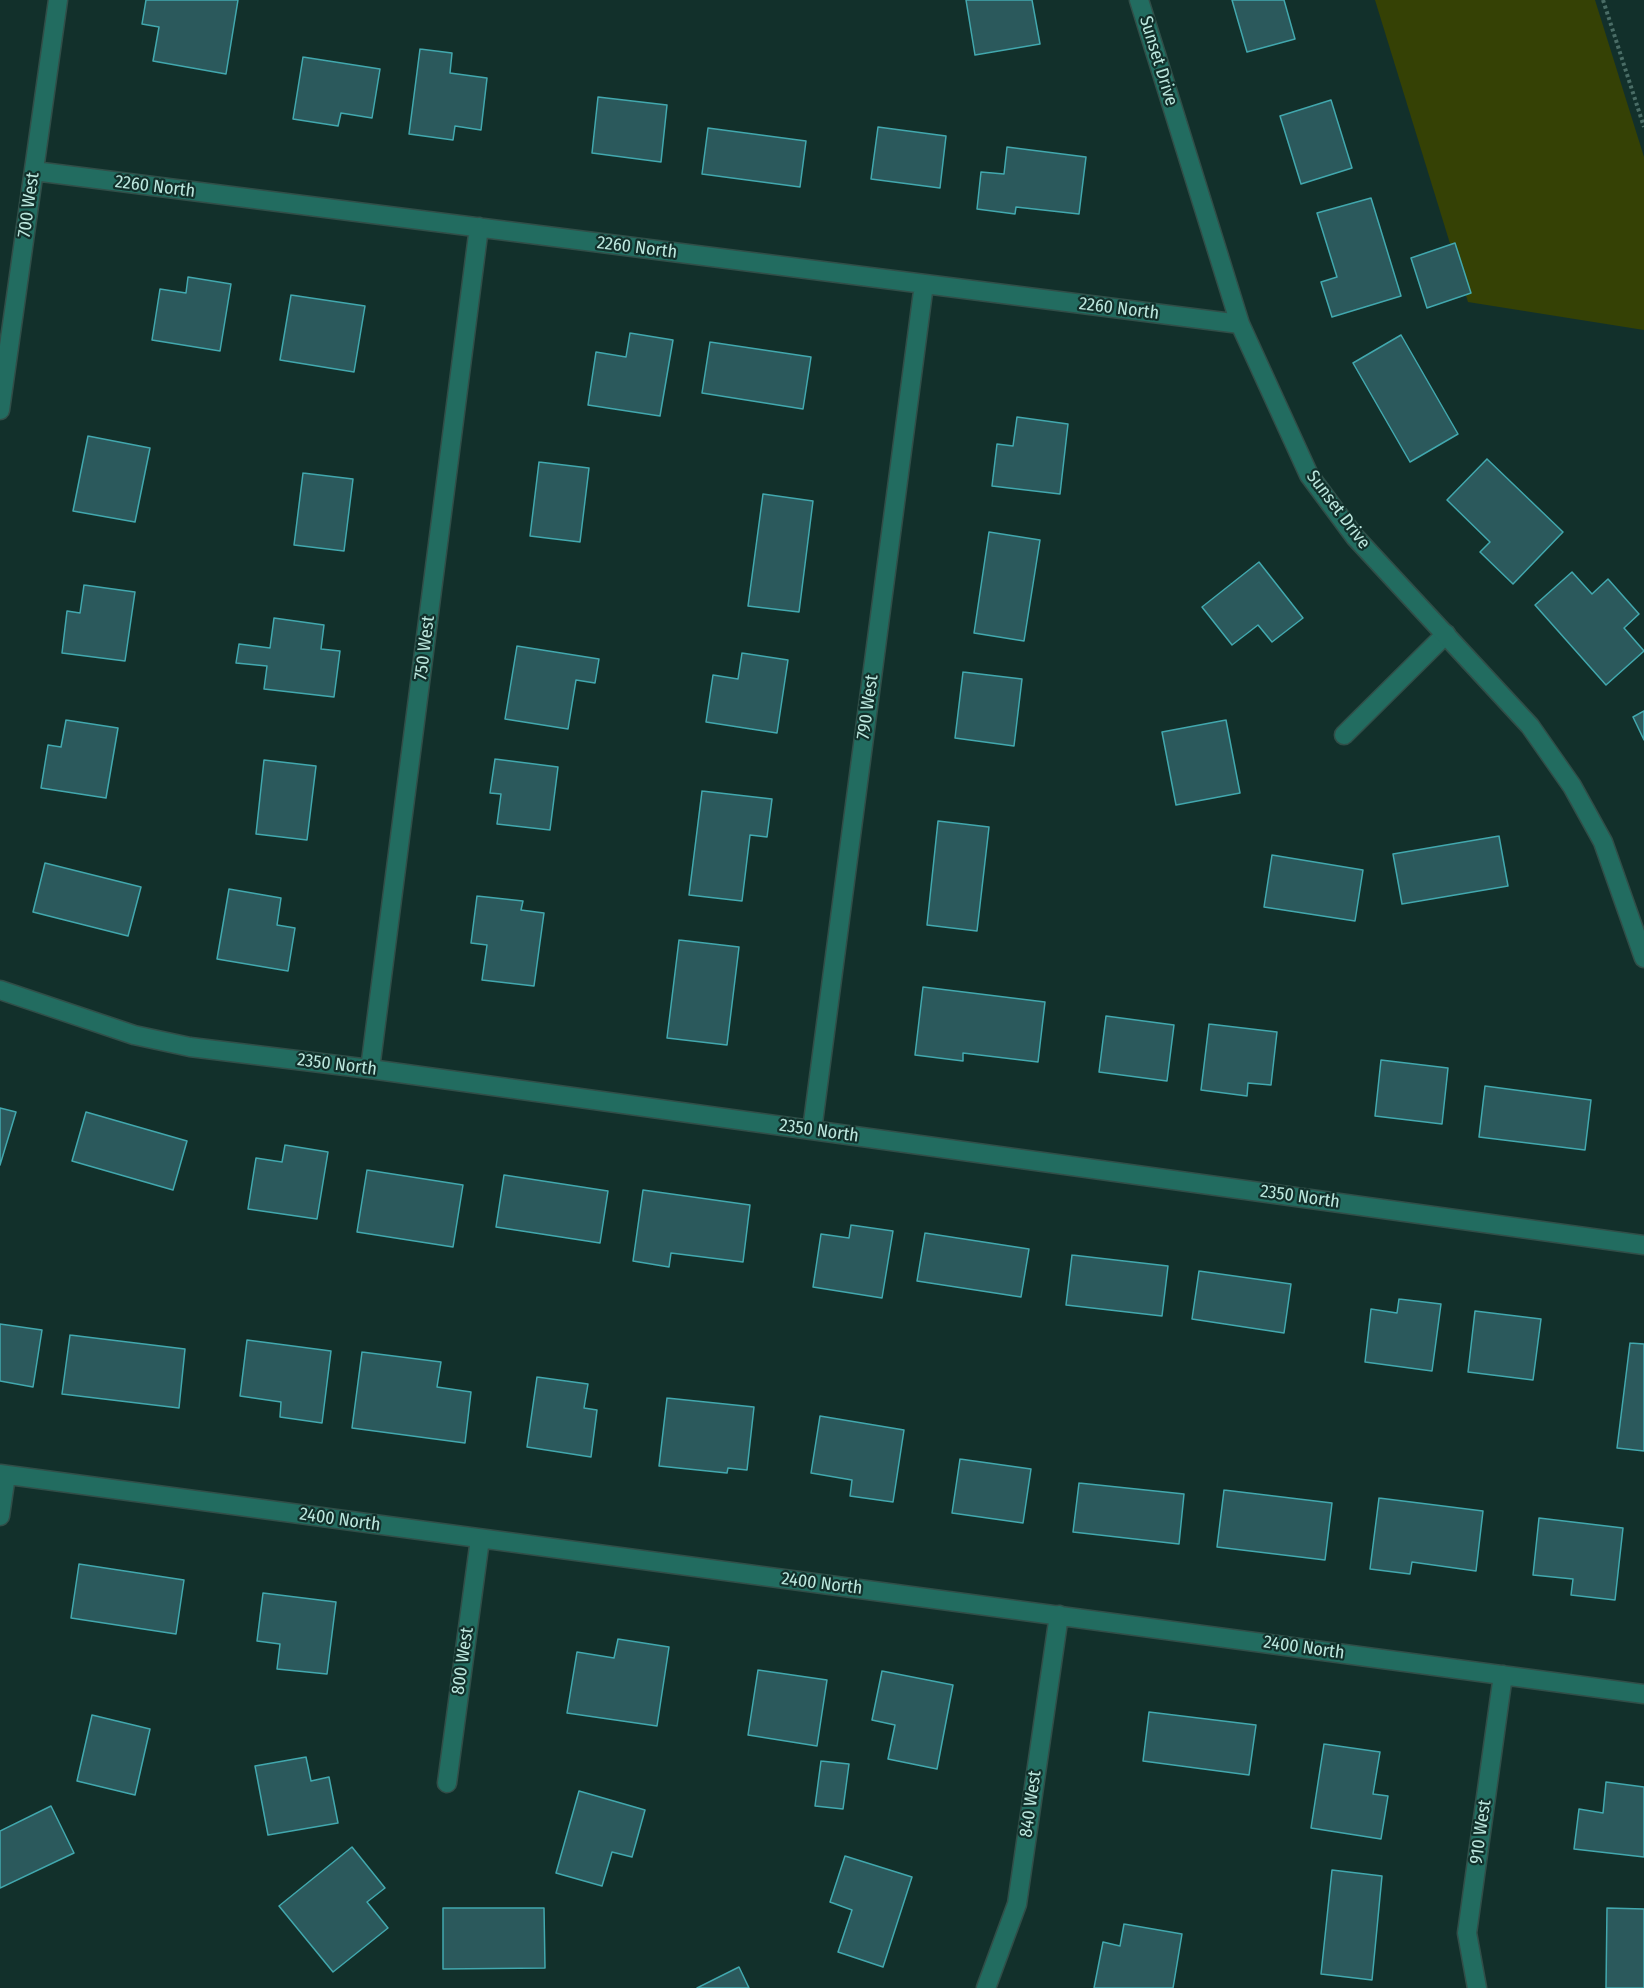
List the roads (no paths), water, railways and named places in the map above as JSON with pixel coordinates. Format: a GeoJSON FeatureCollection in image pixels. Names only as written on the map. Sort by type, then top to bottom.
{"type":"FeatureCollection","features":[{"type":"Feature","properties":{"kind":"street","name":"700 West"},"geometry":{"type":"LineString","coordinates":[[0,410],[58,0]]}},
{"type":"Feature","properties":{"kind":"street","name":"Sunset Drive"},"geometry":{"type":"LineString","coordinates":[[1139,0],[1240,324],[1309,475],[1355,537],[1530,726],[1572,786],[1603,842],[1644,958]]}},
{"type":"Feature","properties":{"kind":"street","name":"2260 North"},"geometry":{"type":"LineString","coordinates":[[34,171],[1240,324]]}},
{"type":"Feature","properties":{"kind":"street","name":"750 West"},"geometry":{"type":"LineString","coordinates":[[370,1069],[479,228]]}},
{"type":"Feature","properties":{"kind":"street","name":"790 West"},"geometry":{"type":"LineString","coordinates":[[812,1130],[924,284]]}},
{"type":"Feature","properties":{"kind":"street"},"geometry":{"type":"LineString","coordinates":[[1344,735],[1446,634]]}},
{"type":"Feature","properties":{"kind":"street","name":"2350 North"},"geometry":{"type":"LineString","coordinates":[[0,990],[134,1035],[190,1047],[370,1069],[1644,1245]]}},
{"type":"Feature","properties":{"kind":"street"},"geometry":{"type":"LineString","coordinates":[[0,1516],[3,1474]]}},
{"type":"Feature","properties":{"kind":"street","name":"2400 North"},"geometry":{"type":"LineString","coordinates":[[3,1474],[1644,1694]]}},
{"type":"Feature","properties":{"kind":"street","name":"800 West"},"geometry":{"type":"LineString","coordinates":[[447,1784],[480,1539]]}},
{"type":"Feature","properties":{"kind":"street","name":"840 West"},"geometry":{"type":"LineString","coordinates":[[986,1988],[1017,1904],[1059,1615]]}},
{"type":"Feature","properties":{"kind":"street","name":"910 West"},"geometry":{"type":"LineString","coordinates":[[1477,1988],[1467,1933],[1503,1675]]}}]}
